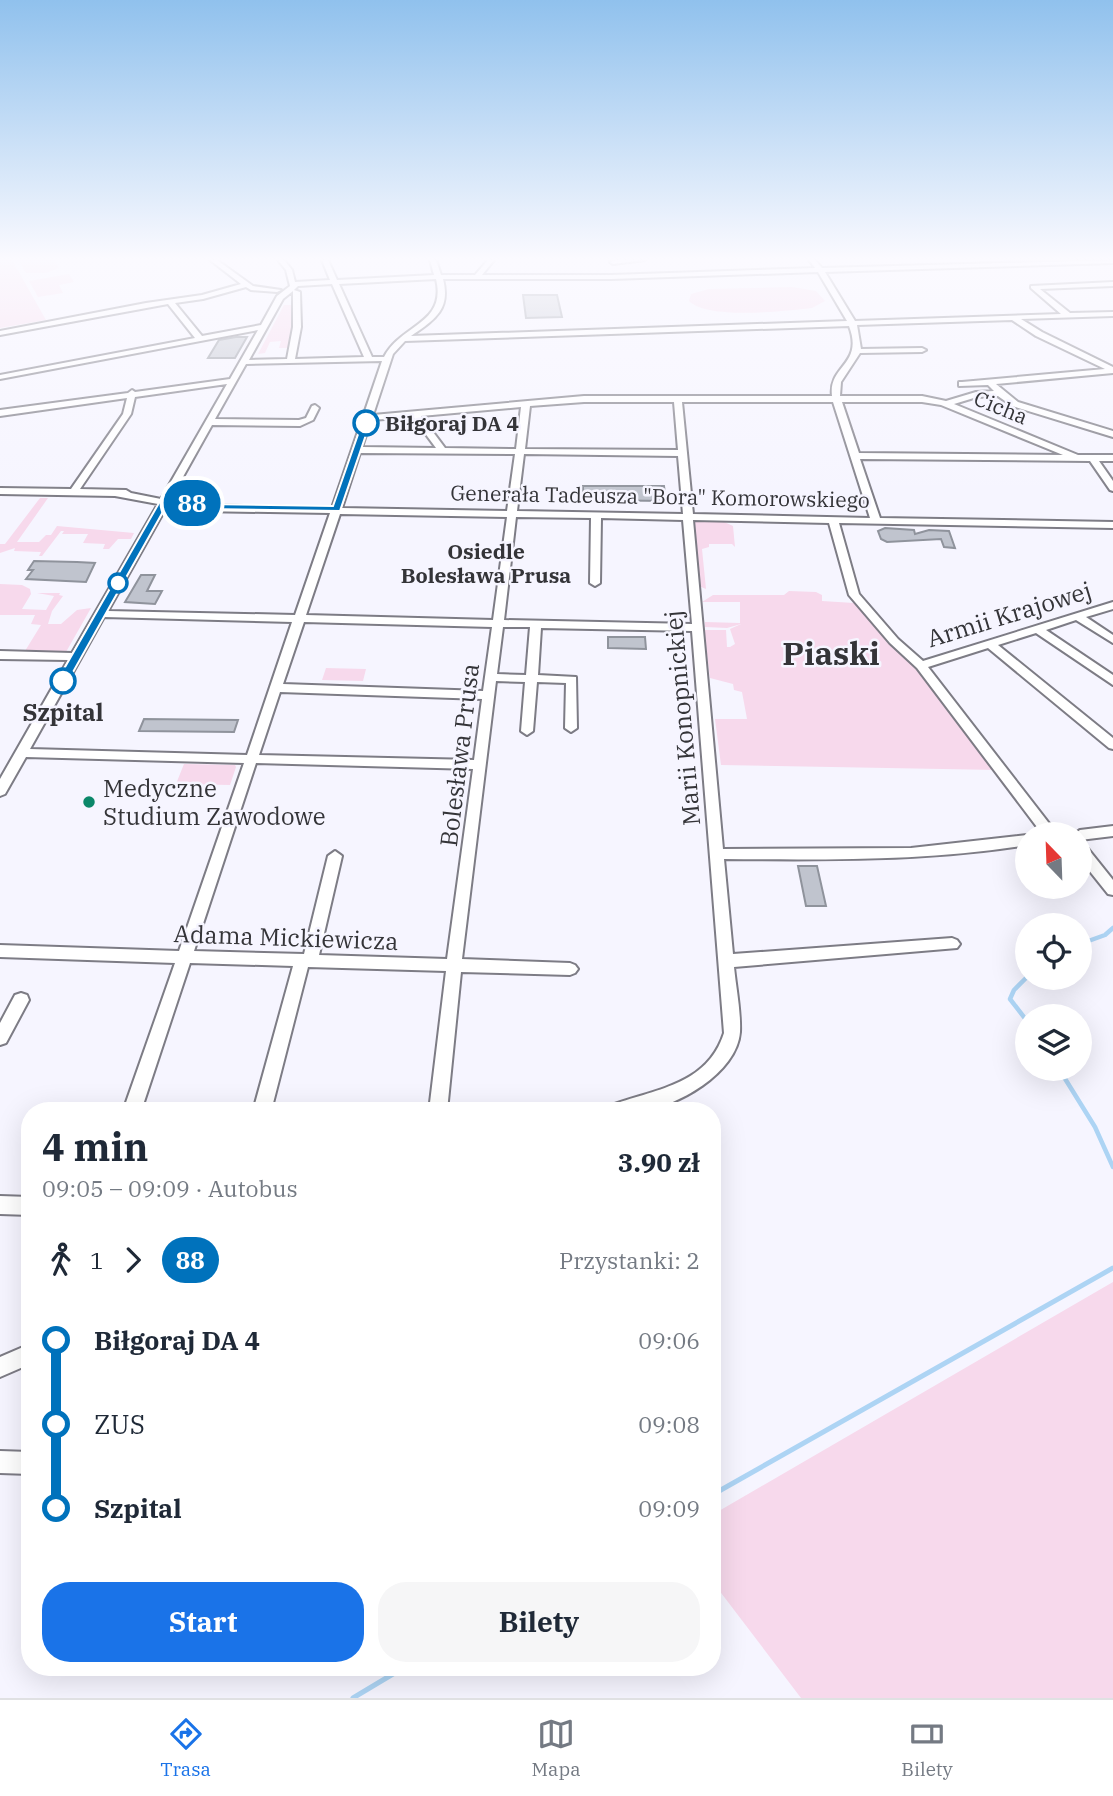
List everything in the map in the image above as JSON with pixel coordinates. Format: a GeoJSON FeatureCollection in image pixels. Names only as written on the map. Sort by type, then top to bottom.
{"type":"FeatureCollection","features":[{"type":"Feature","properties":{"kind":"street"},"geometry":{"type":"LineString","coordinates":[[0,377],[193,339]]}},
{"type":"Feature","properties":{"kind":"street"},"geometry":{"type":"LineString","coordinates":[[0,791],[257,339]]}},
{"type":"Feature","properties":{"kind":"street"},"geometry":{"type":"LineString","coordinates":[[291,361],[295,339]]}},
{"type":"Feature","properties":{"kind":"street"},"geometry":{"type":"LineString","coordinates":[[360,339],[369,359]]}},
{"type":"Feature","properties":{"kind":"street"},"geometry":{"type":"LineString","coordinates":[[135,1102],[387,359],[391,349],[404,339]]}},
{"type":"Feature","properties":{"kind":"street"},"geometry":{"type":"LineString","coordinates":[[858,339],[857,351],[836,382],[836,399],[875,519]]}},
{"type":"Feature","properties":{"kind":"street"},"geometry":{"type":"LineString","coordinates":[[1049,339],[1113,371]]}},
{"type":"Feature","properties":{"kind":"street"},"geometry":{"type":"LineString","coordinates":[[857,351],[922,350]]}},
{"type":"Feature","properties":{"kind":"street"},"geometry":{"type":"LineString","coordinates":[[244,362],[387,359]]}},
{"type":"Feature","properties":{"kind":"street"},"geometry":{"type":"LineString","coordinates":[[962,384],[1113,371]]}},
{"type":"Feature","properties":{"kind":"street"},"geometry":{"type":"LineString","coordinates":[[0,413],[234,381]]}},
{"type":"Feature","properties":{"kind":"street"},"geometry":{"type":"LineString","coordinates":[[990,382],[1015,404],[1113,434]]}},
{"type":"Feature","properties":{"kind":"street"},"geometry":{"type":"LineString","coordinates":[[73,493],[125,419],[132,393]]}},
{"type":"Feature","properties":{"kind":"street"},"geometry":{"type":"LineString","coordinates":[[946,404],[976,395],[1000,393]]}},
{"type":"Feature","properties":{"kind":"street","name":"Cicha"},"geometry":{"type":"LineString","coordinates":[[368,418],[584,399],[925,399],[946,404],[1074,456]]}},
{"type":"Feature","properties":{"kind":"street","name":"Marii Konopnickiej"},"geometry":{"type":"LineString","coordinates":[[642,1102],[707,1075],[727,1053],[733,1034],[678,399]]}},
{"type":"Feature","properties":{"kind":"street","name":"Bolesława Prusa"},"geometry":{"type":"LineString","coordinates":[[439,1102],[526,404]]}},
{"type":"Feature","properties":{"kind":"street"},"geometry":{"type":"LineString","coordinates":[[415,414],[443,451]]}},
{"type":"Feature","properties":{"kind":"street"},"geometry":{"type":"LineString","coordinates":[[210,422],[296,424],[311,417]]}},
{"type":"Feature","properties":{"kind":"street"},"geometry":{"type":"LineString","coordinates":[[357,450],[682,453]]}},
{"type":"Feature","properties":{"kind":"street"},"geometry":{"type":"LineString","coordinates":[[854,456],[1113,458]]}},
{"type":"Feature","properties":{"kind":"street"},"geometry":{"type":"LineString","coordinates":[[1092,457],[1113,488]]}},
{"type":"Feature","properties":{"kind":"street"},"geometry":{"type":"LineString","coordinates":[[146,495],[160,492],[175,483]]}},
{"type":"Feature","properties":{"kind":"street"},"geometry":{"type":"LineString","coordinates":[[0,491],[146,495],[165,500]]}},
{"type":"Feature","properties":{"kind":"street"},"geometry":{"type":"LineString","coordinates":[[119,494],[165,500]]}},
{"type":"Feature","properties":{"kind":"street","name":"Generała Tadeusza \"Bora\" Komorowskiego"},"geometry":{"type":"LineString","coordinates":[[165,500],[206,507]]}},
{"type":"Feature","properties":{"kind":"street","name":"Generała Tadeusza \"Bora\" Komorowskiego"},"geometry":{"type":"LineString","coordinates":[[165,500],[191,507],[1113,525]]}},
{"type":"Feature","properties":{"kind":"street"},"geometry":{"type":"LineString","coordinates":[[152,521],[170,511],[191,507]]}},
{"type":"Feature","properties":{"kind":"street"},"geometry":{"type":"LineString","coordinates":[[595,583],[596,514]]}},
{"type":"Feature","properties":{"kind":"street"},"geometry":{"type":"LineString","coordinates":[[833,519],[854,595],[887,633],[921,665]]}},
{"type":"Feature","properties":{"kind":"street","name":"Armii Krajowej"},"geometry":{"type":"LineString","coordinates":[[1041,822],[921,665],[1113,605]]}},
{"type":"Feature","properties":{"kind":"street"},"geometry":{"type":"LineString","coordinates":[[101,614],[697,628]]}},
{"type":"Feature","properties":{"kind":"street"},"geometry":{"type":"LineString","coordinates":[[1077,617],[1113,639]]}},
{"type":"Feature","properties":{"kind":"street"},"geometry":{"type":"LineString","coordinates":[[527,731],[536,624]]}},
{"type":"Feature","properties":{"kind":"street"},"geometry":{"type":"LineString","coordinates":[[1036,628],[1113,681]]}},
{"type":"Feature","properties":{"kind":"street"},"geometry":{"type":"LineString","coordinates":[[990,644],[1113,745]]}},
{"type":"Feature","properties":{"kind":"street"},"geometry":{"type":"LineString","coordinates":[[0,655],[76,657]]}},
{"type":"Feature","properties":{"kind":"street"},"geometry":{"type":"LineString","coordinates":[[492,673],[508,678],[572,680],[571,728]]}},
{"type":"Feature","properties":{"kind":"street"},"geometry":{"type":"LineString","coordinates":[[277,688],[489,695]]}},
{"type":"Feature","properties":{"kind":"street"},"geometry":{"type":"LineString","coordinates":[[22,753],[481,765]]}},
{"type":"Feature","properties":{"kind":"street"},"geometry":{"type":"LineString","coordinates":[[1092,834],[1113,831]]}},
{"type":"Feature","properties":{"kind":"street"},"geometry":{"type":"LineString","coordinates":[[718,854],[918,854],[968,850],[1015,842]]}},
{"type":"Feature","properties":{"kind":"street"},"geometry":{"type":"LineString","coordinates":[[265,1102],[335,856]]}},
{"type":"Feature","properties":{"kind":"street"},"geometry":{"type":"LineString","coordinates":[[1092,864],[1113,890]]}},
{"type":"Feature","properties":{"kind":"street"},"geometry":{"type":"LineString","coordinates":[[727,961],[952,944]]}},
{"type":"Feature","properties":{"kind":"street","name":"Adama Mickiewicza"},"geometry":{"type":"LineString","coordinates":[[0,951],[570,969]]}},
{"type":"Feature","properties":{"kind":"street"},"geometry":{"type":"LineString","coordinates":[[0,1038],[21,1000]]}},
{"type":"Feature","properties":{"kind":"street"},"geometry":{"type":"LineString","coordinates":[[0,1205],[21,1206]]}},
{"type":"Feature","properties":{"kind":"street"},"geometry":{"type":"LineString","coordinates":[[0,1367],[21,1358]]}},
{"type":"Feature","properties":{"kind":"street"},"geometry":{"type":"LineString","coordinates":[[0,1462],[21,1463]]}},
{"type":"Feature","properties":{"kind":"shaded area"},"geometry":{"type":"Polygon","coordinates":[[[266,339],[293,339],[292,348],[279,348],[281,341],[270,342],[265,353],[258,354],[266,339]]]}},
{"type":"Feature","properties":{"kind":"shaded area"},"geometry":{"type":"Polygon","coordinates":[[[40,498],[48,498],[17,542],[39,542],[46,535],[51,535],[57,526],[134,533],[131,539],[118,539],[109,549],[103,549],[105,544],[83,543],[88,534],[62,534],[64,531],[61,531],[42,556],[39,556],[41,552],[14,551],[15,548],[0,553],[0,544],[5,544],[40,498]]]}},
{"type":"Feature","properties":{"kind":"shaded area"},"geometry":{"type":"Polygon","coordinates":[[[694,520],[720,520],[733,526],[735,547],[732,544],[709,544],[709,547],[702,549],[706,589],[699,586],[694,520]]]}},
{"type":"Feature","properties":{"kind":"shaded area"},"geometry":{"type":"Polygon","coordinates":[[[0,584],[22,585],[30,589],[31,594],[22,609],[46,610],[54,596],[37,593],[60,593],[59,595],[63,596],[52,611],[48,624],[61,624],[77,610],[91,608],[66,652],[25,651],[41,625],[31,624],[35,615],[0,615],[0,584]]]}},
{"type":"Feature","properties":{"kind":"shaded area"},"geometry":{"type":"Polygon","coordinates":[[[789,591],[816,592],[822,595],[822,601],[854,603],[889,643],[924,675],[998,770],[721,765],[715,719],[747,719],[742,692],[734,690],[733,684],[710,678],[704,630],[726,630],[727,647],[735,644],[730,629],[741,624],[727,628],[705,627],[705,622],[740,623],[740,602],[702,602],[713,595],[784,595],[789,591]]]}},
{"type":"Feature","properties":{"kind":"shaded area"},"geometry":{"type":"Polygon","coordinates":[[[326,668],[366,669],[363,681],[322,680],[326,668]]]}},
{"type":"Feature","properties":{"kind":"shaded area"},"geometry":{"type":"Polygon","coordinates":[[[184,764],[236,767],[230,785],[176,784],[184,764]]]}},
{"type":"Feature","properties":{"kind":"shaded area"},"geometry":{"type":"Polygon","coordinates":[[[1113,1282],[1113,1698],[801,1698],[721,1593],[721,1510],[1113,1282]]]}},
{"type":"Feature","properties":{"kind":"building"},"geometry":{"type":"Polygon","coordinates":[[[246,339],[235,358],[208,358],[219,340],[246,339]]]}},
{"type":"Feature","properties":{"kind":"building"},"geometry":{"type":"Polygon","coordinates":[[[583,486],[664,486],[666,501],[583,500],[583,486]]]}},
{"type":"Feature","properties":{"kind":"building"},"geometry":{"type":"Polygon","coordinates":[[[885,528],[914,530],[915,534],[929,530],[949,531],[955,548],[944,547],[941,539],[887,542],[881,539],[878,531],[885,528]]]}},
{"type":"Feature","properties":{"kind":"building"},"geometry":{"type":"Polygon","coordinates":[[[34,561],[95,563],[86,582],[26,579],[33,570],[28,570],[34,561]]]}},
{"type":"Feature","properties":{"kind":"building"},"geometry":{"type":"Polygon","coordinates":[[[141,575],[155,575],[147,591],[162,591],[155,604],[125,602],[141,575]]]}},
{"type":"Feature","properties":{"kind":"building"},"geometry":{"type":"Polygon","coordinates":[[[608,637],[645,637],[646,649],[608,648],[608,637]]]}},
{"type":"Feature","properties":{"kind":"building"},"geometry":{"type":"Polygon","coordinates":[[[144,719],[238,720],[234,732],[139,731],[144,719]]]}},
{"type":"Feature","properties":{"kind":"building"},"geometry":{"type":"Polygon","coordinates":[[[798,866],[817,866],[826,906],[806,906],[798,866]]]}},
{"type":"Feature","properties":{"kind":"waterway"},"geometry":{"type":"LineString","coordinates":[[1092,940],[1105,935],[1113,928]]}},
{"type":"Feature","properties":{"kind":"waterway"},"geometry":{"type":"LineString","coordinates":[[1015,989],[1010,999],[1015,1005]]}},
{"type":"Feature","properties":{"kind":"waterway"},"geometry":{"type":"LineString","coordinates":[[1066,1081],[1095,1127],[1113,1167]]}},
{"type":"Feature","properties":{"kind":"waterway"},"geometry":{"type":"LineString","coordinates":[[721,1490],[1113,1268]]}},
{"type":"Feature","properties":{"kind":"waterway"},"geometry":{"type":"LineString","coordinates":[[353,1698],[390,1676]]}},
{"type":"Feature","properties":{"kind":"bus line","name":"88"},"geometry":{"type":"LineString","coordinates":[[63,681],[166,498],[206,507],[337,509],[366,423]]}},
{"type":"Feature","properties":{"kind":"place","name":"Biłgoraj DA 4"},"geometry":{"type":"Point","coordinates":[366,423]}},
{"type":"Feature","properties":{"kind":"place","name":"Szpital"},"geometry":{"type":"Point","coordinates":[63,681]}},
{"type":"Feature","properties":{"kind":"place","name":"Medyczne Studium Zawodowe"},"geometry":{"type":"Point","coordinates":[89,802]}},
{"type":"Feature","properties":{"kind":"district","name":"Osiedle Bolesława Prusa"},"geometry":{"type":"Point","coordinates":[486,563]}},
{"type":"Feature","properties":{"kind":"district","name":"Piaski"},"geometry":{"type":"Point","coordinates":[831,653]}}]}
